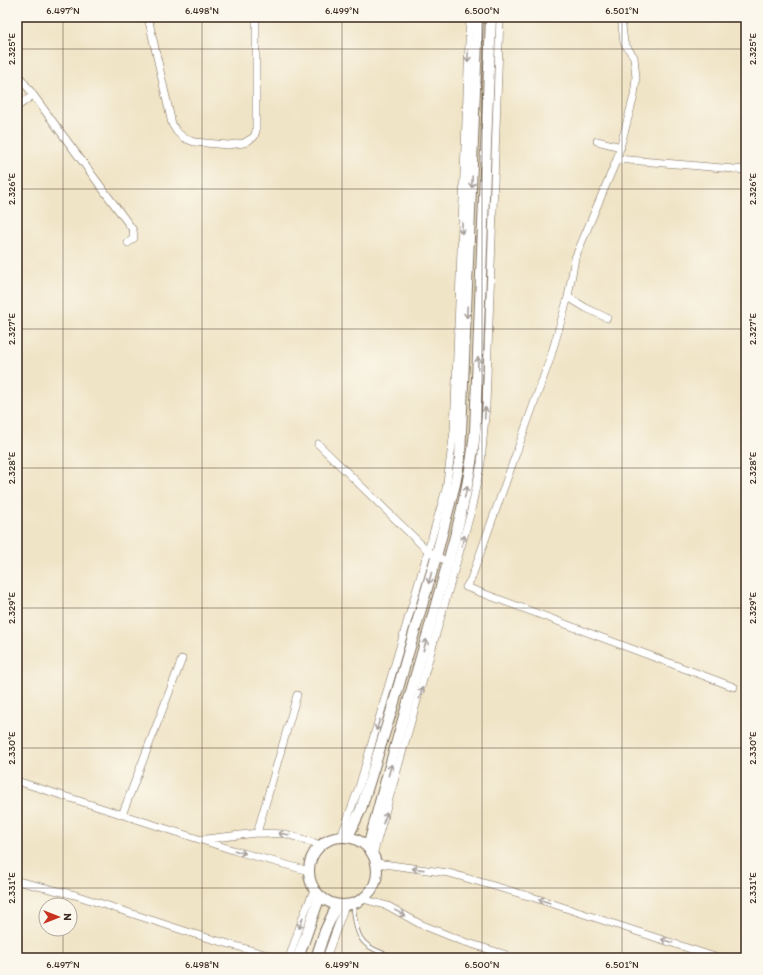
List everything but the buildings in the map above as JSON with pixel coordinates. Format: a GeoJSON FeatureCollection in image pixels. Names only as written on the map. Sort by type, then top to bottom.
{"type":"FeatureCollection","features":[{"type":"Feature","properties":{"kind":"main road"},"geometry":{"type":"LineString","coordinates":[[344,837],[361,810],[432,554],[456,484],[462,430],[478,17]]}},
{"type":"Feature","properties":{"kind":"main road"},"geometry":{"type":"LineString","coordinates":[[316,958],[325,931],[345,905],[364,899],[375,883],[373,856],[452,565],[467,489],[475,431],[492,17]]}},
{"type":"Feature","properties":{"kind":"main road"},"geometry":{"type":"LineString","coordinates":[[298,958],[317,893],[309,871],[311,860],[321,845],[330,840],[344,837],[359,841],[373,856]]}},
{"type":"Feature","properties":{"kind":"main road"},"geometry":{"type":"LineString","coordinates":[[317,893],[345,905]]}},
{"type":"Feature","properties":{"kind":"street"},"geometry":{"type":"LineString","coordinates":[[148,17],[167,103],[175,128],[184,138],[194,142],[228,145],[244,143],[254,137],[256,132],[256,17]]}},
{"type":"Feature","properties":{"kind":"street"},"geometry":{"type":"LineString","coordinates":[[432,554],[446,489],[454,431],[470,17]]}},
{"type":"Feature","properties":{"kind":"street"},"geometry":{"type":"LineString","coordinates":[[318,444],[432,554],[452,565],[477,491],[484,436],[500,17]]}},
{"type":"Feature","properties":{"kind":"street"},"geometry":{"type":"LineString","coordinates":[[622,17],[624,42],[634,57],[636,78],[634,96],[621,147],[575,258],[568,297],[550,359],[474,571],[466,587],[734,687]]}},
{"type":"Feature","properties":{"kind":"street"},"geometry":{"type":"LineString","coordinates":[[17,74],[132,230],[134,238],[128,243]]}},
{"type":"Feature","properties":{"kind":"street"},"geometry":{"type":"LineString","coordinates":[[17,106],[33,94]]}},
{"type":"Feature","properties":{"kind":"street"},"geometry":{"type":"LineString","coordinates":[[597,141],[621,147]]}},
{"type":"Feature","properties":{"kind":"street"},"geometry":{"type":"LineString","coordinates":[[617,159],[746,170]]}},
{"type":"Feature","properties":{"kind":"street"},"geometry":{"type":"LineString","coordinates":[[568,297],[607,318]]}},
{"type":"Feature","properties":{"kind":"street"},"geometry":{"type":"LineString","coordinates":[[122,815],[182,659]]}},
{"type":"Feature","properties":{"kind":"street"},"geometry":{"type":"LineString","coordinates":[[257,833],[297,694]]}},
{"type":"Feature","properties":{"kind":"street"},"geometry":{"type":"LineString","coordinates":[[17,781],[236,851],[309,871]]}},
{"type":"Feature","properties":{"kind":"street"},"geometry":{"type":"LineString","coordinates":[[204,840],[257,833],[286,834],[321,845]]}},
{"type":"Feature","properties":{"kind":"street"},"geometry":{"type":"LineString","coordinates":[[373,856],[449,873],[535,898],[718,958]]}},
{"type":"Feature","properties":{"kind":"street"},"geometry":{"type":"LineString","coordinates":[[17,881],[75,895],[191,933],[278,958]]}},
{"type":"Feature","properties":{"kind":"street"},"geometry":{"type":"LineString","coordinates":[[289,958],[304,914],[317,893]]}},
{"type":"Feature","properties":{"kind":"street"},"geometry":{"type":"LineString","coordinates":[[364,899],[388,906],[420,924],[462,941],[516,958]]}},
{"type":"Feature","properties":{"kind":"street"},"geometry":{"type":"LineString","coordinates":[[326,958],[345,905]]}},
{"type":"Feature","properties":{"kind":"lane"},"geometry":{"type":"LineString","coordinates":[[345,905],[360,939],[372,949],[397,958]]}}]}
